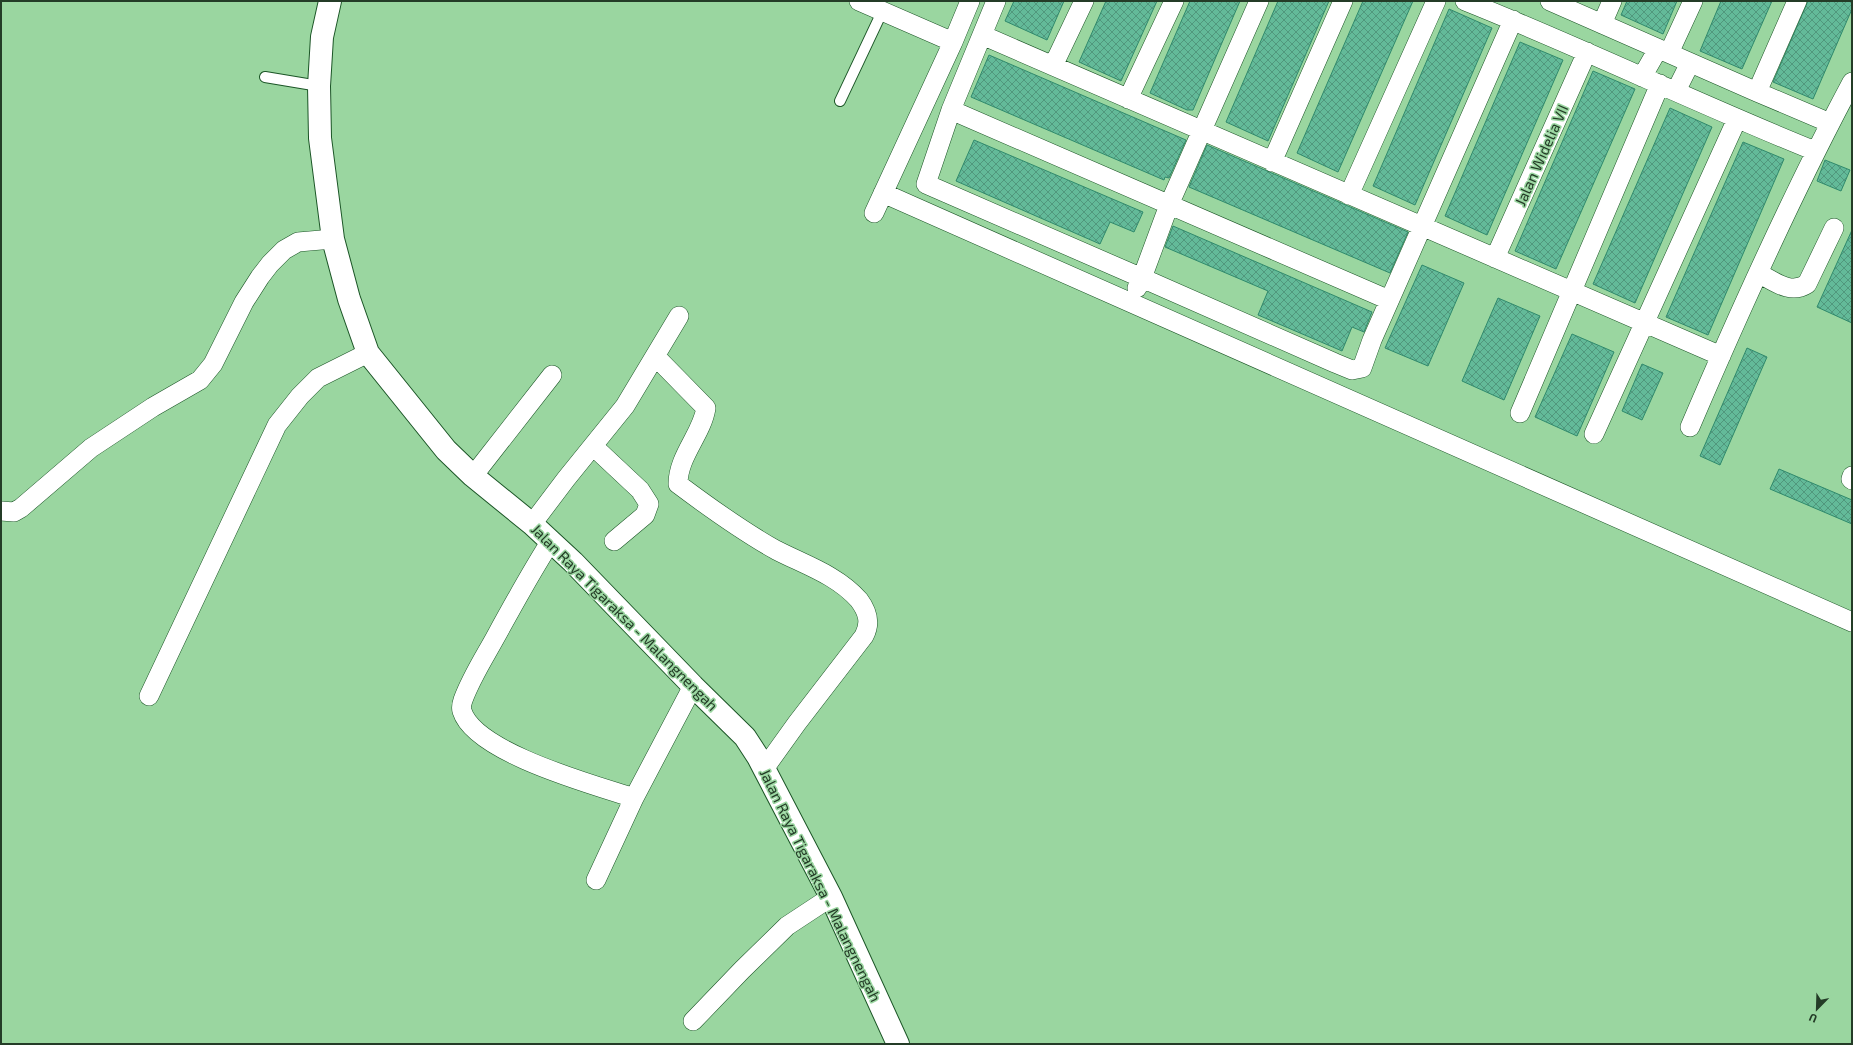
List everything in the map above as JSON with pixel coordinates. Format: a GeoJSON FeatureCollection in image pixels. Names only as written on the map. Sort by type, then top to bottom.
{"type":"FeatureCollection","features":[{"type":"Feature","properties":{"kind":"main road","name":"Jalan Raya Tigaraksa - Malangnengah"},"geometry":{"type":"LineString","coordinates":[[327,2],[322,37],[319,86],[320,138],[333,239],[349,299],[368,353],[446,450],[473,476],[551,540],[692,686],[745,737],[764,769],[831,897],[898,1044]]}},
{"type":"Feature","properties":{"kind":"street"},"geometry":{"type":"LineString","coordinates":[[859,1],[884,7],[953,42]]}},
{"type":"Feature","properties":{"kind":"street"},"geometry":{"type":"LineString","coordinates":[[874,213],[953,42],[970,1]]}},
{"type":"Feature","properties":{"kind":"street"},"geometry":{"type":"LineString","coordinates":[[996,1],[951,110],[926,184],[1352,370],[1362,368],[1389,300],[1513,20]]}},
{"type":"Feature","properties":{"kind":"street"},"geometry":{"type":"LineString","coordinates":[[1053,66],[1084,1]]}},
{"type":"Feature","properties":{"kind":"street"},"geometry":{"type":"LineString","coordinates":[[1128,99],[1174,1]]}},
{"type":"Feature","properties":{"kind":"street"},"geometry":{"type":"LineString","coordinates":[[1131,302],[1142,278],[1170,205],[1260,1]]}},
{"type":"Feature","properties":{"kind":"street"},"geometry":{"type":"LineString","coordinates":[[1272,162],[1343,1]]}},
{"type":"Feature","properties":{"kind":"street"},"geometry":{"type":"LineString","coordinates":[[1349,195],[1436,1]]}},
{"type":"Feature","properties":{"kind":"street"},"geometry":{"type":"LineString","coordinates":[[1465,1],[1513,20],[1737,119],[1815,151]]}},
{"type":"Feature","properties":{"kind":"street"},"geometry":{"type":"LineString","coordinates":[[1550,1],[1830,123]]}},
{"type":"Feature","properties":{"kind":"street"},"geometry":{"type":"LineString","coordinates":[[1602,24],[1612,1]]}},
{"type":"Feature","properties":{"kind":"street"},"geometry":{"type":"LineString","coordinates":[[1642,77],[1663,51],[1692,1]]}},
{"type":"Feature","properties":{"kind":"street"},"geometry":{"type":"LineString","coordinates":[[1757,92],[1797,1]]}},
{"type":"Feature","properties":{"kind":"street"},"geometry":{"type":"LineString","coordinates":[[982,35],[1721,356]]}},
{"type":"Feature","properties":{"kind":"street","name":"Jalan Widelia VII"},"geometry":{"type":"LineString","coordinates":[[1495,258],[1587,52]]}},
{"type":"Feature","properties":{"kind":"street"},"geometry":{"type":"LineString","coordinates":[[1520,413],[1572,292],[1668,88],[1690,63]]}},
{"type":"Feature","properties":{"kind":"street"},"geometry":{"type":"LineString","coordinates":[[1690,427],[1758,273],[1815,151],[1852,82]]}},
{"type":"Feature","properties":{"kind":"street"},"geometry":{"type":"LineString","coordinates":[[951,110],[1389,300]]}},
{"type":"Feature","properties":{"kind":"street"},"geometry":{"type":"LineString","coordinates":[[1594,434],[1737,119]]}},
{"type":"Feature","properties":{"kind":"street"},"geometry":{"type":"LineString","coordinates":[[883,193],[1852,622]]}},
{"type":"Feature","properties":{"kind":"street"},"geometry":{"type":"LineString","coordinates":[[1758,273],[1791,289],[1797,289],[1807,284],[1834,228]]}},
{"type":"Feature","properties":{"kind":"street"},"geometry":{"type":"LineString","coordinates":[[1,511],[14,512],[21,508],[91,448],[153,407],[200,380],[213,364],[244,302],[270,264],[284,250],[298,242],[333,239]]}},
{"type":"Feature","properties":{"kind":"street"},"geometry":{"type":"LineString","coordinates":[[532,524],[625,406],[656,357],[679,316]]}},
{"type":"Feature","properties":{"kind":"street"},"geometry":{"type":"LineString","coordinates":[[149,696],[278,425],[300,396],[318,378],[368,353]]}},
{"type":"Feature","properties":{"kind":"street"},"geometry":{"type":"LineString","coordinates":[[656,357],[706,408],[705,416],[686,454],[678,476],[678,484],[728,521],[777,550],[820,570],[847,588],[860,601],[868,618],[868,628],[864,636],[797,722],[764,769]]}},
{"type":"Feature","properties":{"kind":"street"},"geometry":{"type":"LineString","coordinates":[[473,476],[552,376]]}},
{"type":"Feature","properties":{"kind":"street"},"geometry":{"type":"LineString","coordinates":[[593,446],[640,490],[649,504],[645,515],[614,541]]}},
{"type":"Feature","properties":{"kind":"street"},"geometry":{"type":"LineString","coordinates":[[1852,476],[1852,480]]}},
{"type":"Feature","properties":{"kind":"street"},"geometry":{"type":"LineString","coordinates":[[551,540],[536,564],[475,676],[462,701],[462,710],[468,723],[483,736],[510,753],[532,763],[634,798]]}},
{"type":"Feature","properties":{"kind":"street"},"geometry":{"type":"LineString","coordinates":[[596,880],[634,798],[692,686]]}},
{"type":"Feature","properties":{"kind":"street"},"geometry":{"type":"LineString","coordinates":[[693,1021],[787,926],[831,897]]}},
{"type":"Feature","properties":{"kind":"lane"},"geometry":{"type":"LineString","coordinates":[[840,101],[884,7]]}},
{"type":"Feature","properties":{"kind":"lane"},"geometry":{"type":"LineString","coordinates":[[265,77],[319,86]]}},
{"type":"Feature","properties":{"kind":"building"},"geometry":{"type":"Polygon","coordinates":[[[1014,1],[1064,1],[1047,40],[1005,21],[1014,1]]]}},
{"type":"Feature","properties":{"kind":"building"},"geometry":{"type":"Polygon","coordinates":[[[1106,1],[1157,1],[1121,81],[1079,62],[1106,1]]]}},
{"type":"Feature","properties":{"kind":"building"},"geometry":{"type":"Polygon","coordinates":[[[1190,1],[1240,1],[1193,110],[1187,110],[1150,93],[1190,1]]]}},
{"type":"Feature","properties":{"kind":"building"},"geometry":{"type":"Polygon","coordinates":[[[1278,1],[1329,1],[1268,141],[1226,122],[1278,1]]]}},
{"type":"Feature","properties":{"kind":"building"},"geometry":{"type":"Polygon","coordinates":[[[1363,1],[1413,1],[1338,172],[1297,153],[1363,1]]]}},
{"type":"Feature","properties":{"kind":"building"},"geometry":{"type":"Polygon","coordinates":[[[1627,1],[1677,1],[1663,34],[1621,15],[1627,1]]]}},
{"type":"Feature","properties":{"kind":"building"},"geometry":{"type":"Polygon","coordinates":[[[1721,1],[1772,1],[1742,69],[1700,51],[1721,1]]]}},
{"type":"Feature","properties":{"kind":"building"},"geometry":{"type":"Polygon","coordinates":[[[1808,1],[1852,1],[1852,9],[1813,99],[1773,82],[1808,1]]]}},
{"type":"Feature","properties":{"kind":"building"},"geometry":{"type":"Polygon","coordinates":[[[1449,9],[1492,28],[1415,205],[1373,186],[1449,9]]]}},
{"type":"Feature","properties":{"kind":"building"},"geometry":{"type":"Polygon","coordinates":[[[1520,42],[1563,60],[1487,235],[1445,216],[1520,42]]]}},
{"type":"Feature","properties":{"kind":"building"},"geometry":{"type":"Polygon","coordinates":[[[989,55],[1186,140],[1169,178],[1165,177],[1164,180],[971,97],[989,55]]]}},
{"type":"Feature","properties":{"kind":"building"},"geometry":{"type":"Polygon","coordinates":[[[1593,71],[1635,89],[1556,269],[1515,251],[1593,71]]]}},
{"type":"Feature","properties":{"kind":"building"},"geometry":{"type":"Polygon","coordinates":[[[1670,108],[1712,127],[1635,303],[1593,284],[1670,108]]]}},
{"type":"Feature","properties":{"kind":"building"},"geometry":{"type":"Polygon","coordinates":[[[974,140],[1143,212],[1134,232],[1110,222],[1100,244],[956,181],[974,140]]]}},
{"type":"Feature","properties":{"kind":"building"},"geometry":{"type":"Polygon","coordinates":[[[1743,142],[1784,159],[1708,335],[1666,317],[1743,142]]]}},
{"type":"Feature","properties":{"kind":"building"},"geometry":{"type":"Polygon","coordinates":[[[1207,145],[1408,232],[1390,273],[1189,187],[1207,145]]]}},
{"type":"Feature","properties":{"kind":"building"},"geometry":{"type":"Polygon","coordinates":[[[1825,160],[1850,170],[1841,191],[1817,181],[1825,160]]]}},
{"type":"Feature","properties":{"kind":"building"},"geometry":{"type":"Polygon","coordinates":[[[1173,226],[1372,312],[1364,332],[1352,327],[1342,351],[1258,315],[1268,291],[1165,247],[1173,226]]]}},
{"type":"Feature","properties":{"kind":"building"},"geometry":{"type":"Polygon","coordinates":[[[1852,230],[1852,323],[1817,307],[1852,230]]]}},
{"type":"Feature","properties":{"kind":"building"},"geometry":{"type":"Polygon","coordinates":[[[1422,265],[1464,283],[1428,366],[1385,348],[1422,265]]]}},
{"type":"Feature","properties":{"kind":"building"},"geometry":{"type":"Polygon","coordinates":[[[1498,298],[1540,316],[1504,400],[1462,381],[1498,298]]]}},
{"type":"Feature","properties":{"kind":"building"},"geometry":{"type":"Polygon","coordinates":[[[1572,334],[1614,352],[1577,436],[1535,417],[1572,334]]]}},
{"type":"Feature","properties":{"kind":"building"},"geometry":{"type":"Polygon","coordinates":[[[1747,348],[1767,357],[1720,465],[1700,456],[1747,348]]]}},
{"type":"Feature","properties":{"kind":"building"},"geometry":{"type":"Polygon","coordinates":[[[1642,364],[1663,373],[1642,420],[1622,411],[1642,364]]]}},
{"type":"Feature","properties":{"kind":"building"},"geometry":{"type":"Polygon","coordinates":[[[1779,469],[1852,500],[1852,524],[1770,489],[1779,469]]]}}]}
